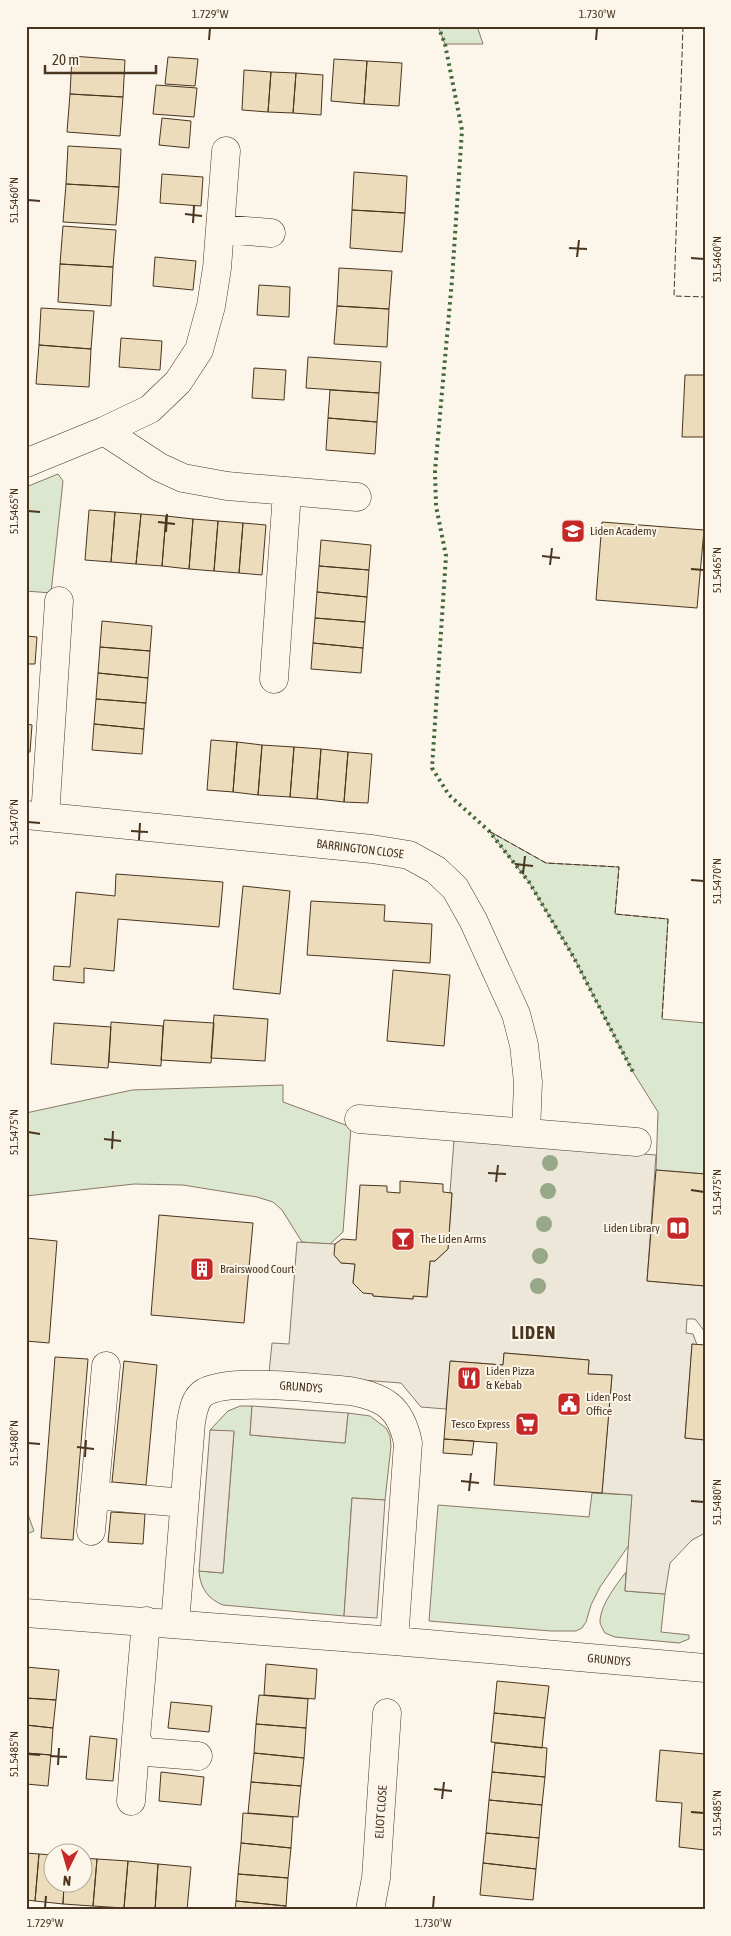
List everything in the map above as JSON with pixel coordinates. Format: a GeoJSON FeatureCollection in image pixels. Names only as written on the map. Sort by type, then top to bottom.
{"type":"FeatureCollection","features":[{"type":"Feature","properties":{"kind":"street"},"geometry":{"type":"LineString","coordinates":[[26,463],[104,431],[150,409],[178,382],[199,350],[211,306],[217,268],[226,151]]}},
{"type":"Feature","properties":{"kind":"street"},"geometry":{"type":"LineString","coordinates":[[220,229],[271,233]]}},
{"type":"Feature","properties":{"kind":"street"},"geometry":{"type":"LineString","coordinates":[[104,431],[158,466],[183,478],[227,486],[357,497]]}},
{"type":"Feature","properties":{"kind":"street"},"geometry":{"type":"LineString","coordinates":[[274,679],[287,492]]}},
{"type":"Feature","properties":{"kind":"street"},"geometry":{"type":"LineString","coordinates":[[35,816],[59,601]]}},
{"type":"Feature","properties":{"kind":"street","name":"BARRINGTON CLOSE"},"geometry":{"type":"LineString","coordinates":[[35,816],[372,849],[408,855],[436,870],[455,888],[473,920],[516,1014],[524,1045],[528,1082],[526,1132]]}},
{"type":"Feature","properties":{"kind":"street"},"geometry":{"type":"LineString","coordinates":[[359,1119],[637,1142]]}},
{"type":"Feature","properties":{"kind":"street"},"geometry":{"type":"LineString","coordinates":[[91,1531],[106,1366]]}},
{"type":"Feature","properties":{"kind":"street","name":"GRUNDYS"},"geometry":{"type":"LineString","coordinates":[[175,1624],[191,1422],[194,1406],[202,1394],[218,1388],[248,1384],[350,1391],[364,1393],[381,1400],[399,1415],[404,1425],[408,1443],[394,1641]]}},
{"type":"Feature","properties":{"kind":"street"},"geometry":{"type":"LineString","coordinates":[[94,1495],[184,1504]]}},
{"type":"Feature","properties":{"kind":"street","name":"GRUNDYS"},"geometry":{"type":"LineString","coordinates":[[26,1613],[394,1641],[705,1668]]}},
{"type":"Feature","properties":{"kind":"street"},"geometry":{"type":"LineString","coordinates":[[130,1801],[146,1621]]}},
{"type":"Feature","properties":{"kind":"street","name":"ELIOT CLOSE"},"geometry":{"type":"LineString","coordinates":[[370,1910],[376,1878],[387,1713]]}},
{"type":"Feature","properties":{"kind":"street"},"geometry":{"type":"LineString","coordinates":[[136,1738],[146,1752],[198,1756]]}},
{"type":"Feature","properties":{"kind":"green space"},"geometry":{"type":"Polygon","coordinates":[[[438,26],[477,26],[483,44],[445,44],[438,26]]]}},
{"type":"Feature","properties":{"kind":"green space"},"geometry":{"type":"Polygon","coordinates":[[[58,474],[63,481],[51,593],[26,591],[26,487],[58,474]]]}},
{"type":"Feature","properties":{"kind":"green space"},"geometry":{"type":"Polygon","coordinates":[[[489,831],[546,863],[619,867],[615,914],[668,919],[662,1019],[705,1023],[705,1174],[656,1170],[658,1112],[633,1072],[573,956],[529,882],[489,831]]]}},
{"type":"Feature","properties":{"kind":"green space"},"geometry":{"type":"Polygon","coordinates":[[[283,1085],[283,1102],[351,1127],[343,1232],[330,1244],[302,1242],[282,1210],[273,1202],[257,1197],[183,1185],[134,1184],[26,1196],[26,1113],[132,1090],[283,1085]]]}},
{"type":"Feature","properties":{"kind":"green space"},"geometry":{"type":"Polygon","coordinates":[[[240,1406],[252,1406],[250,1435],[345,1443],[348,1413],[370,1416],[386,1428],[390,1436],[391,1446],[385,1500],[352,1498],[344,1616],[223,1605],[213,1600],[203,1588],[199,1571],[223,1573],[234,1432],[210,1430],[228,1411],[240,1406]]]}},
{"type":"Feature","properties":{"kind":"green space"},"geometry":{"type":"Polygon","coordinates":[[[592,1493],[632,1495],[629,1545],[600,1587],[582,1628],[576,1631],[551,1631],[429,1621],[438,1505],[589,1517],[592,1493]]]}},
{"type":"Feature","properties":{"kind":"green space"},"geometry":{"type":"Polygon","coordinates":[[[26,1509],[34,1531],[26,1534],[26,1509]]]}},
{"type":"Feature","properties":{"kind":"green space"},"geometry":{"type":"Polygon","coordinates":[[[626,1572],[625,1591],[665,1594],[661,1632],[689,1635],[689,1639],[679,1643],[615,1637],[605,1633],[600,1622],[603,1609],[626,1572]]]}},
{"type":"Feature","properties":{"kind":"shaded area"},"geometry":{"type":"Polygon","coordinates":[[[454,1140],[656,1155],[647,1281],[705,1286],[705,1332],[695,1319],[687,1319],[686,1333],[693,1334],[697,1345],[692,1344],[685,1438],[705,1440],[705,1533],[692,1540],[670,1563],[665,1594],[625,1591],[632,1495],[602,1493],[612,1375],[588,1374],[589,1360],[504,1353],[503,1365],[451,1361],[446,1409],[421,1407],[401,1383],[269,1373],[272,1343],[289,1344],[297,1242],[335,1244],[341,1263],[355,1264],[353,1283],[373,1294],[373,1296],[413,1299],[413,1296],[427,1297],[430,1261],[435,1261],[448,1249],[454,1140]]]}},
{"type":"Feature","properties":{"kind":"shaded area"},"geometry":{"type":"Polygon","coordinates":[[[252,1406],[348,1413],[345,1443],[250,1435],[252,1406]]]}},
{"type":"Feature","properties":{"kind":"shaded area"},"geometry":{"type":"Polygon","coordinates":[[[210,1430],[234,1431],[223,1573],[199,1571],[210,1430]]]}},
{"type":"Feature","properties":{"kind":"shaded area"},"geometry":{"type":"Polygon","coordinates":[[[352,1498],[385,1500],[377,1618],[344,1616],[352,1498]]]}},
{"type":"Feature","properties":{"kind":"building"},"geometry":{"type":"Polygon","coordinates":[[[72,56],[125,60],[123,97],[70,94],[72,56]]]}},
{"type":"Feature","properties":{"kind":"building"},"geometry":{"type":"Polygon","coordinates":[[[168,57],[198,59],[195,86],[165,84],[168,57]]]}},
{"type":"Feature","properties":{"kind":"building"},"geometry":{"type":"Polygon","coordinates":[[[334,59],[367,61],[364,104],[331,101],[334,59]]]}},
{"type":"Feature","properties":{"kind":"building"},"geometry":{"type":"Polygon","coordinates":[[[367,61],[402,63],[399,106],[364,104],[367,61]]]}},
{"type":"Feature","properties":{"kind":"building"},"geometry":{"type":"Polygon","coordinates":[[[244,70],[271,72],[268,112],[242,110],[244,70]]]}},
{"type":"Feature","properties":{"kind":"building"},"geometry":{"type":"Polygon","coordinates":[[[271,72],[296,73],[293,113],[268,112],[271,72]]]}},
{"type":"Feature","properties":{"kind":"building"},"geometry":{"type":"Polygon","coordinates":[[[296,73],[323,75],[321,115],[293,113],[296,73]]]}},
{"type":"Feature","properties":{"kind":"building"},"geometry":{"type":"Polygon","coordinates":[[[156,85],[197,88],[194,117],[153,114],[156,85]]]}},
{"type":"Feature","properties":{"kind":"building"},"geometry":{"type":"Polygon","coordinates":[[[70,94],[123,97],[120,136],[67,132],[70,94]]]}},
{"type":"Feature","properties":{"kind":"building"},"geometry":{"type":"Polygon","coordinates":[[[162,118],[191,121],[189,148],[159,145],[162,118]]]}},
{"type":"Feature","properties":{"kind":"building"},"geometry":{"type":"Polygon","coordinates":[[[68,146],[121,149],[119,187],[66,184],[68,146]]]}},
{"type":"Feature","properties":{"kind":"building"},"geometry":{"type":"Polygon","coordinates":[[[354,172],[407,176],[405,213],[352,210],[354,172]]]}},
{"type":"Feature","properties":{"kind":"building"},"geometry":{"type":"Polygon","coordinates":[[[162,174],[203,177],[201,206],[160,203],[162,174]]]}},
{"type":"Feature","properties":{"kind":"building"},"geometry":{"type":"Polygon","coordinates":[[[66,184],[119,187],[116,225],[63,222],[66,184]]]}},
{"type":"Feature","properties":{"kind":"building"},"geometry":{"type":"Polygon","coordinates":[[[352,210],[405,213],[402,252],[350,248],[352,210]]]}},
{"type":"Feature","properties":{"kind":"building"},"geometry":{"type":"Polygon","coordinates":[[[63,226],[116,230],[113,267],[60,264],[63,226]]]}},
{"type":"Feature","properties":{"kind":"building"},"geometry":{"type":"Polygon","coordinates":[[[155,257],[196,261],[193,290],[153,286],[155,257]]]}},
{"type":"Feature","properties":{"kind":"building"},"geometry":{"type":"Polygon","coordinates":[[[60,264],[113,267],[111,306],[58,302],[60,264]]]}},
{"type":"Feature","properties":{"kind":"building"},"geometry":{"type":"Polygon","coordinates":[[[339,268],[392,271],[389,309],[337,306],[339,268]]]}},
{"type":"Feature","properties":{"kind":"building"},"geometry":{"type":"Polygon","coordinates":[[[259,285],[290,287],[289,317],[257,315],[259,285]]]}},
{"type":"Feature","properties":{"kind":"building"},"geometry":{"type":"Polygon","coordinates":[[[337,306],[389,309],[387,347],[334,344],[337,306]]]}},
{"type":"Feature","properties":{"kind":"building"},"geometry":{"type":"Polygon","coordinates":[[[41,308],[94,311],[91,349],[39,345],[41,308]]]}},
{"type":"Feature","properties":{"kind":"building"},"geometry":{"type":"Polygon","coordinates":[[[121,338],[162,341],[160,370],[119,367],[121,338]]]}},
{"type":"Feature","properties":{"kind":"building"},"geometry":{"type":"Polygon","coordinates":[[[39,345],[91,349],[89,387],[36,384],[39,345]]]}},
{"type":"Feature","properties":{"kind":"building"},"geometry":{"type":"Polygon","coordinates":[[[308,357],[381,362],[379,393],[306,388],[308,357]]]}},
{"type":"Feature","properties":{"kind":"building"},"geometry":{"type":"Polygon","coordinates":[[[254,368],[286,370],[284,400],[252,398],[254,368]]]}},
{"type":"Feature","properties":{"kind":"building"},"geometry":{"type":"Polygon","coordinates":[[[685,375],[705,375],[705,437],[682,437],[685,375]]]}},
{"type":"Feature","properties":{"kind":"building"},"geometry":{"type":"Polygon","coordinates":[[[330,390],[379,393],[377,422],[328,418],[330,390]]]}},
{"type":"Feature","properties":{"kind":"building"},"geometry":{"type":"Polygon","coordinates":[[[328,418],[377,422],[375,454],[326,450],[328,418]]]}},
{"type":"Feature","properties":{"kind":"building"},"geometry":{"type":"Polygon","coordinates":[[[89,510],[115,512],[111,562],[85,560],[89,510]]]}},
{"type":"Feature","properties":{"kind":"building"},"geometry":{"type":"Polygon","coordinates":[[[115,512],[141,514],[136,564],[111,562],[115,512]]]}},
{"type":"Feature","properties":{"kind":"building"},"geometry":{"type":"Polygon","coordinates":[[[141,514],[166,516],[162,566],[136,564],[141,514]]]}},
{"type":"Feature","properties":{"kind":"building"},"geometry":{"type":"Polygon","coordinates":[[[166,516],[193,519],[189,569],[162,566],[166,516]]]}},
{"type":"Feature","properties":{"kind":"building"},"geometry":{"type":"Polygon","coordinates":[[[193,519],[218,521],[214,571],[189,569],[193,519]]]}},
{"type":"Feature","properties":{"kind":"building"},"geometry":{"type":"Polygon","coordinates":[[[218,521],[243,523],[239,573],[214,571],[218,521]]]}},
{"type":"Feature","properties":{"kind":"building"},"geometry":{"type":"Polygon","coordinates":[[[602,522],[704,530],[697,608],[596,600],[602,522]]]}},
{"type":"Feature","properties":{"kind":"building"},"geometry":{"type":"Polygon","coordinates":[[[243,523],[266,525],[262,575],[239,573],[243,523]]]}},
{"type":"Feature","properties":{"kind":"building"},"geometry":{"type":"Polygon","coordinates":[[[321,540],[371,545],[369,570],[319,566],[321,540]]]}},
{"type":"Feature","properties":{"kind":"building"},"geometry":{"type":"Polygon","coordinates":[[[319,566],[369,570],[367,597],[317,592],[319,566]]]}},
{"type":"Feature","properties":{"kind":"building"},"geometry":{"type":"Polygon","coordinates":[[[317,592],[367,597],[365,622],[315,618],[317,592]]]}},
{"type":"Feature","properties":{"kind":"building"},"geometry":{"type":"Polygon","coordinates":[[[315,618],[365,622],[363,648],[313,643],[315,618]]]}},
{"type":"Feature","properties":{"kind":"building"},"geometry":{"type":"Polygon","coordinates":[[[102,621],[152,626],[150,651],[100,647],[102,621]]]}},
{"type":"Feature","properties":{"kind":"building"},"geometry":{"type":"Polygon","coordinates":[[[26,636],[37,637],[35,664],[26,664],[26,636]]]}},
{"type":"Feature","properties":{"kind":"building"},"geometry":{"type":"Polygon","coordinates":[[[313,643],[363,648],[361,673],[311,669],[313,643]]]}},
{"type":"Feature","properties":{"kind":"building"},"geometry":{"type":"Polygon","coordinates":[[[100,647],[150,651],[148,678],[98,673],[100,647]]]}},
{"type":"Feature","properties":{"kind":"building"},"geometry":{"type":"Polygon","coordinates":[[[98,673],[148,678],[146,703],[96,699],[98,673]]]}},
{"type":"Feature","properties":{"kind":"building"},"geometry":{"type":"Polygon","coordinates":[[[96,699],[146,703],[144,729],[94,724],[96,699]]]}},
{"type":"Feature","properties":{"kind":"building"},"geometry":{"type":"Polygon","coordinates":[[[26,724],[32,725],[30,752],[26,752],[26,724]]]}},
{"type":"Feature","properties":{"kind":"building"},"geometry":{"type":"Polygon","coordinates":[[[94,724],[144,729],[142,754],[92,750],[94,724]]]}},
{"type":"Feature","properties":{"kind":"building"},"geometry":{"type":"Polygon","coordinates":[[[211,740],[237,742],[233,792],[207,790],[211,740]]]}},
{"type":"Feature","properties":{"kind":"building"},"geometry":{"type":"Polygon","coordinates":[[[237,742],[262,745],[258,795],[233,792],[237,742]]]}},
{"type":"Feature","properties":{"kind":"building"},"geometry":{"type":"Polygon","coordinates":[[[262,745],[294,747],[290,797],[258,795],[262,745]]]}},
{"type":"Feature","properties":{"kind":"building"},"geometry":{"type":"Polygon","coordinates":[[[294,747],[321,749],[317,799],[290,797],[294,747]]]}},
{"type":"Feature","properties":{"kind":"building"},"geometry":{"type":"Polygon","coordinates":[[[321,749],[348,752],[344,802],[317,799],[321,749]]]}},
{"type":"Feature","properties":{"kind":"building"},"geometry":{"type":"Polygon","coordinates":[[[348,752],[372,754],[368,803],[344,802],[348,752]]]}},
{"type":"Feature","properties":{"kind":"building"},"geometry":{"type":"Polygon","coordinates":[[[116,874],[223,882],[219,927],[118,919],[114,971],[84,968],[84,983],[53,980],[54,966],[70,967],[76,892],[115,896],[116,874]]]}},
{"type":"Feature","properties":{"kind":"building"},"geometry":{"type":"Polygon","coordinates":[[[243,886],[290,891],[280,994],[233,989],[243,886]]]}},
{"type":"Feature","properties":{"kind":"building"},"geometry":{"type":"Polygon","coordinates":[[[311,901],[385,905],[384,921],[432,924],[430,963],[307,955],[311,901]]]}},
{"type":"Feature","properties":{"kind":"building"},"geometry":{"type":"Polygon","coordinates":[[[393,970],[450,975],[444,1046],[387,1041],[393,970]]]}},
{"type":"Feature","properties":{"kind":"building"},"geometry":{"type":"Polygon","coordinates":[[[214,1015],[268,1019],[265,1061],[211,1058],[214,1015]]]}},
{"type":"Feature","properties":{"kind":"building"},"geometry":{"type":"Polygon","coordinates":[[[164,1020],[214,1023],[211,1063],[161,1060],[164,1020]]]}},
{"type":"Feature","properties":{"kind":"building"},"geometry":{"type":"Polygon","coordinates":[[[111,1022],[163,1026],[161,1066],[109,1062],[111,1022]]]}},
{"type":"Feature","properties":{"kind":"building"},"geometry":{"type":"Polygon","coordinates":[[[54,1023],[111,1027],[108,1068],[51,1064],[54,1023]]]}},
{"type":"Feature","properties":{"kind":"building","name":"Liden Library"},"geometry":{"type":"Polygon","coordinates":[[[656,1170],[705,1174],[705,1286],[647,1281],[656,1170]]]}},
{"type":"Feature","properties":{"kind":"building","name":"The Liden Arms"},"geometry":{"type":"Polygon","coordinates":[[[400,1181],[443,1184],[443,1192],[452,1193],[448,1249],[435,1261],[430,1261],[427,1297],[413,1296],[413,1299],[373,1296],[373,1294],[363,1293],[353,1283],[355,1264],[341,1263],[334,1255],[335,1244],[342,1239],[356,1240],[360,1185],[387,1186],[387,1192],[400,1193],[400,1181]]]}},
{"type":"Feature","properties":{"kind":"building","name":"Brairswood Court"},"geometry":{"type":"Polygon","coordinates":[[[159,1215],[253,1223],[244,1323],[151,1315],[159,1215]]]}},
{"type":"Feature","properties":{"kind":"building"},"geometry":{"type":"Polygon","coordinates":[[[26,1238],[57,1241],[49,1343],[26,1341],[26,1238]]]}},
{"type":"Feature","properties":{"kind":"building"},"geometry":{"type":"Polygon","coordinates":[[[692,1344],[705,1345],[705,1440],[685,1438],[692,1344]]]}},
{"type":"Feature","properties":{"kind":"building","name":"Tesco Express"},"geometry":{"type":"Polygon","coordinates":[[[504,1353],[589,1360],[588,1374],[612,1375],[602,1493],[494,1485],[497,1443],[444,1439],[450,1361],[503,1365],[504,1353]]]}},
{"type":"Feature","properties":{"kind":"building"},"geometry":{"type":"Polygon","coordinates":[[[55,1357],[88,1359],[73,1540],[41,1538],[55,1357]]]}},
{"type":"Feature","properties":{"kind":"building"},"geometry":{"type":"Polygon","coordinates":[[[124,1361],[157,1365],[146,1485],[112,1482],[124,1361]]]}},
{"type":"Feature","properties":{"kind":"building"},"geometry":{"type":"Polygon","coordinates":[[[444,1439],[474,1441],[472,1455],[443,1453],[444,1439]]]}},
{"type":"Feature","properties":{"kind":"building"},"geometry":{"type":"Polygon","coordinates":[[[111,1512],[145,1514],[143,1544],[108,1542],[111,1512]]]}},
{"type":"Feature","properties":{"kind":"building"},"geometry":{"type":"Polygon","coordinates":[[[266,1664],[317,1669],[315,1699],[264,1695],[266,1664]]]}},
{"type":"Feature","properties":{"kind":"building"},"geometry":{"type":"Polygon","coordinates":[[[26,1667],[59,1670],[56,1700],[26,1698],[26,1667]]]}},
{"type":"Feature","properties":{"kind":"building"},"geometry":{"type":"Polygon","coordinates":[[[497,1681],[549,1686],[545,1718],[494,1713],[497,1681]]]}},
{"type":"Feature","properties":{"kind":"building"},"geometry":{"type":"Polygon","coordinates":[[[259,1695],[308,1699],[306,1728],[256,1724],[259,1695]]]}},
{"type":"Feature","properties":{"kind":"building"},"geometry":{"type":"Polygon","coordinates":[[[26,1698],[56,1700],[53,1728],[26,1725],[26,1698]]]}},
{"type":"Feature","properties":{"kind":"building"},"geometry":{"type":"Polygon","coordinates":[[[171,1702],[212,1706],[209,1732],[168,1728],[171,1702]]]}},
{"type":"Feature","properties":{"kind":"building"},"geometry":{"type":"Polygon","coordinates":[[[494,1713],[545,1718],[542,1748],[491,1742],[494,1713]]]}},
{"type":"Feature","properties":{"kind":"building"},"geometry":{"type":"Polygon","coordinates":[[[256,1724],[306,1728],[304,1758],[254,1753],[256,1724]]]}},
{"type":"Feature","properties":{"kind":"building"},"geometry":{"type":"Polygon","coordinates":[[[26,1725],[53,1728],[51,1755],[26,1753],[26,1725]]]}},
{"type":"Feature","properties":{"kind":"building"},"geometry":{"type":"Polygon","coordinates":[[[90,1736],[117,1739],[113,1781],[86,1779],[90,1736]]]}},
{"type":"Feature","properties":{"kind":"building"},"geometry":{"type":"Polygon","coordinates":[[[495,1743],[547,1748],[545,1777],[492,1772],[495,1743]]]}},
{"type":"Feature","properties":{"kind":"building"},"geometry":{"type":"Polygon","coordinates":[[[660,1750],[705,1754],[705,1850],[679,1847],[682,1803],[656,1801],[660,1750]]]}},
{"type":"Feature","properties":{"kind":"building"},"geometry":{"type":"Polygon","coordinates":[[[26,1753],[51,1755],[48,1786],[26,1784],[26,1753]]]}},
{"type":"Feature","properties":{"kind":"building"},"geometry":{"type":"Polygon","coordinates":[[[254,1753],[304,1758],[301,1786],[251,1782],[254,1753]]]}},
{"type":"Feature","properties":{"kind":"building"},"geometry":{"type":"Polygon","coordinates":[[[161,1772],[204,1777],[201,1805],[159,1801],[161,1772]]]}},
{"type":"Feature","properties":{"kind":"building"},"geometry":{"type":"Polygon","coordinates":[[[492,1772],[545,1777],[542,1805],[489,1800],[492,1772]]]}},
{"type":"Feature","properties":{"kind":"building"},"geometry":{"type":"Polygon","coordinates":[[[251,1782],[301,1786],[298,1817],[248,1813],[251,1782]]]}},
{"type":"Feature","properties":{"kind":"building"},"geometry":{"type":"Polygon","coordinates":[[[489,1800],[542,1805],[539,1838],[486,1833],[489,1800]]]}},
{"type":"Feature","properties":{"kind":"building"},"geometry":{"type":"Polygon","coordinates":[[[243,1813],[293,1817],[291,1848],[241,1843],[243,1813]]]}},
{"type":"Feature","properties":{"kind":"building"},"geometry":{"type":"Polygon","coordinates":[[[486,1833],[539,1838],[536,1869],[483,1863],[486,1833]]]}},
{"type":"Feature","properties":{"kind":"building"},"geometry":{"type":"Polygon","coordinates":[[[241,1843],[291,1848],[288,1878],[238,1874],[241,1843]]]}},
{"type":"Feature","properties":{"kind":"building"},"geometry":{"type":"Polygon","coordinates":[[[26,1853],[39,1854],[35,1901],[26,1900],[26,1853]]]}},
{"type":"Feature","properties":{"kind":"building"},"geometry":{"type":"Polygon","coordinates":[[[39,1854],[42,1854],[42,1894],[64,1894],[63,1904],[35,1901],[39,1854]]]}},
{"type":"Feature","properties":{"kind":"building"},"geometry":{"type":"Polygon","coordinates":[[[92,1859],[97,1859],[93,1906],[63,1904],[64,1894],[92,1894],[92,1859]]]}},
{"type":"Feature","properties":{"kind":"building"},"geometry":{"type":"Polygon","coordinates":[[[97,1859],[128,1861],[124,1908],[93,1906],[97,1859]]]}},
{"type":"Feature","properties":{"kind":"building"},"geometry":{"type":"Polygon","coordinates":[[[128,1861],[158,1864],[155,1910],[124,1908],[128,1861]]]}},
{"type":"Feature","properties":{"kind":"building"},"geometry":{"type":"Polygon","coordinates":[[[483,1863],[536,1869],[533,1900],[480,1895],[483,1863]]]}},
{"type":"Feature","properties":{"kind":"building"},"geometry":{"type":"Polygon","coordinates":[[[158,1864],[191,1867],[187,1910],[155,1910],[158,1864]]]}},
{"type":"Feature","properties":{"kind":"building"},"geometry":{"type":"Polygon","coordinates":[[[238,1874],[288,1878],[286,1906],[236,1901],[238,1874]]]}},
{"type":"Feature","properties":{"kind":"building"},"geometry":{"type":"Polygon","coordinates":[[[236,1901],[286,1906],[285,1910],[235,1910],[236,1901]]]}},
{"type":"Feature","properties":{"kind":"hedge"},"geometry":{"type":"LineString","coordinates":[[438,26],[445,44],[462,130],[452,280],[435,471],[436,506],[446,556],[432,768],[449,795],[489,831],[529,882],[573,956],[633,1072]]}},
{"type":"Feature","properties":{"kind":"fence"},"geometry":{"type":"LineString","coordinates":[[683,26],[674,296],[705,297]]}},
{"type":"Feature","properties":{"kind":"fence"},"geometry":{"type":"LineString","coordinates":[[489,831],[546,863],[619,867],[615,914],[668,919],[662,1020]]}},
{"type":"Feature","properties":{"kind":"place","name":"Liden Academy"},"geometry":{"type":"Point","coordinates":[573,531]}},
{"type":"Feature","properties":{"kind":"place","name":"Liden Library"},"geometry":{"type":"Point","coordinates":[678,1228]}},
{"type":"Feature","properties":{"kind":"place","name":"The Liden Arms"},"geometry":{"type":"Point","coordinates":[403,1239]}},
{"type":"Feature","properties":{"kind":"place","name":"Brairswood Court"},"geometry":{"type":"Point","coordinates":[202,1269]}},
{"type":"Feature","properties":{"kind":"place","name":"Liden Pizza & Kebab"},"geometry":{"type":"Point","coordinates":[469,1378]}},
{"type":"Feature","properties":{"kind":"place","name":"Liden Post Office"},"geometry":{"type":"Point","coordinates":[569,1404]}},
{"type":"Feature","properties":{"kind":"place","name":"Tesco Express"},"geometry":{"type":"Point","coordinates":[527,1424]}},
{"type":"Feature","properties":{"kind":"district","name":"LIDEN"},"geometry":{"type":"Point","coordinates":[534,1333]}}]}
